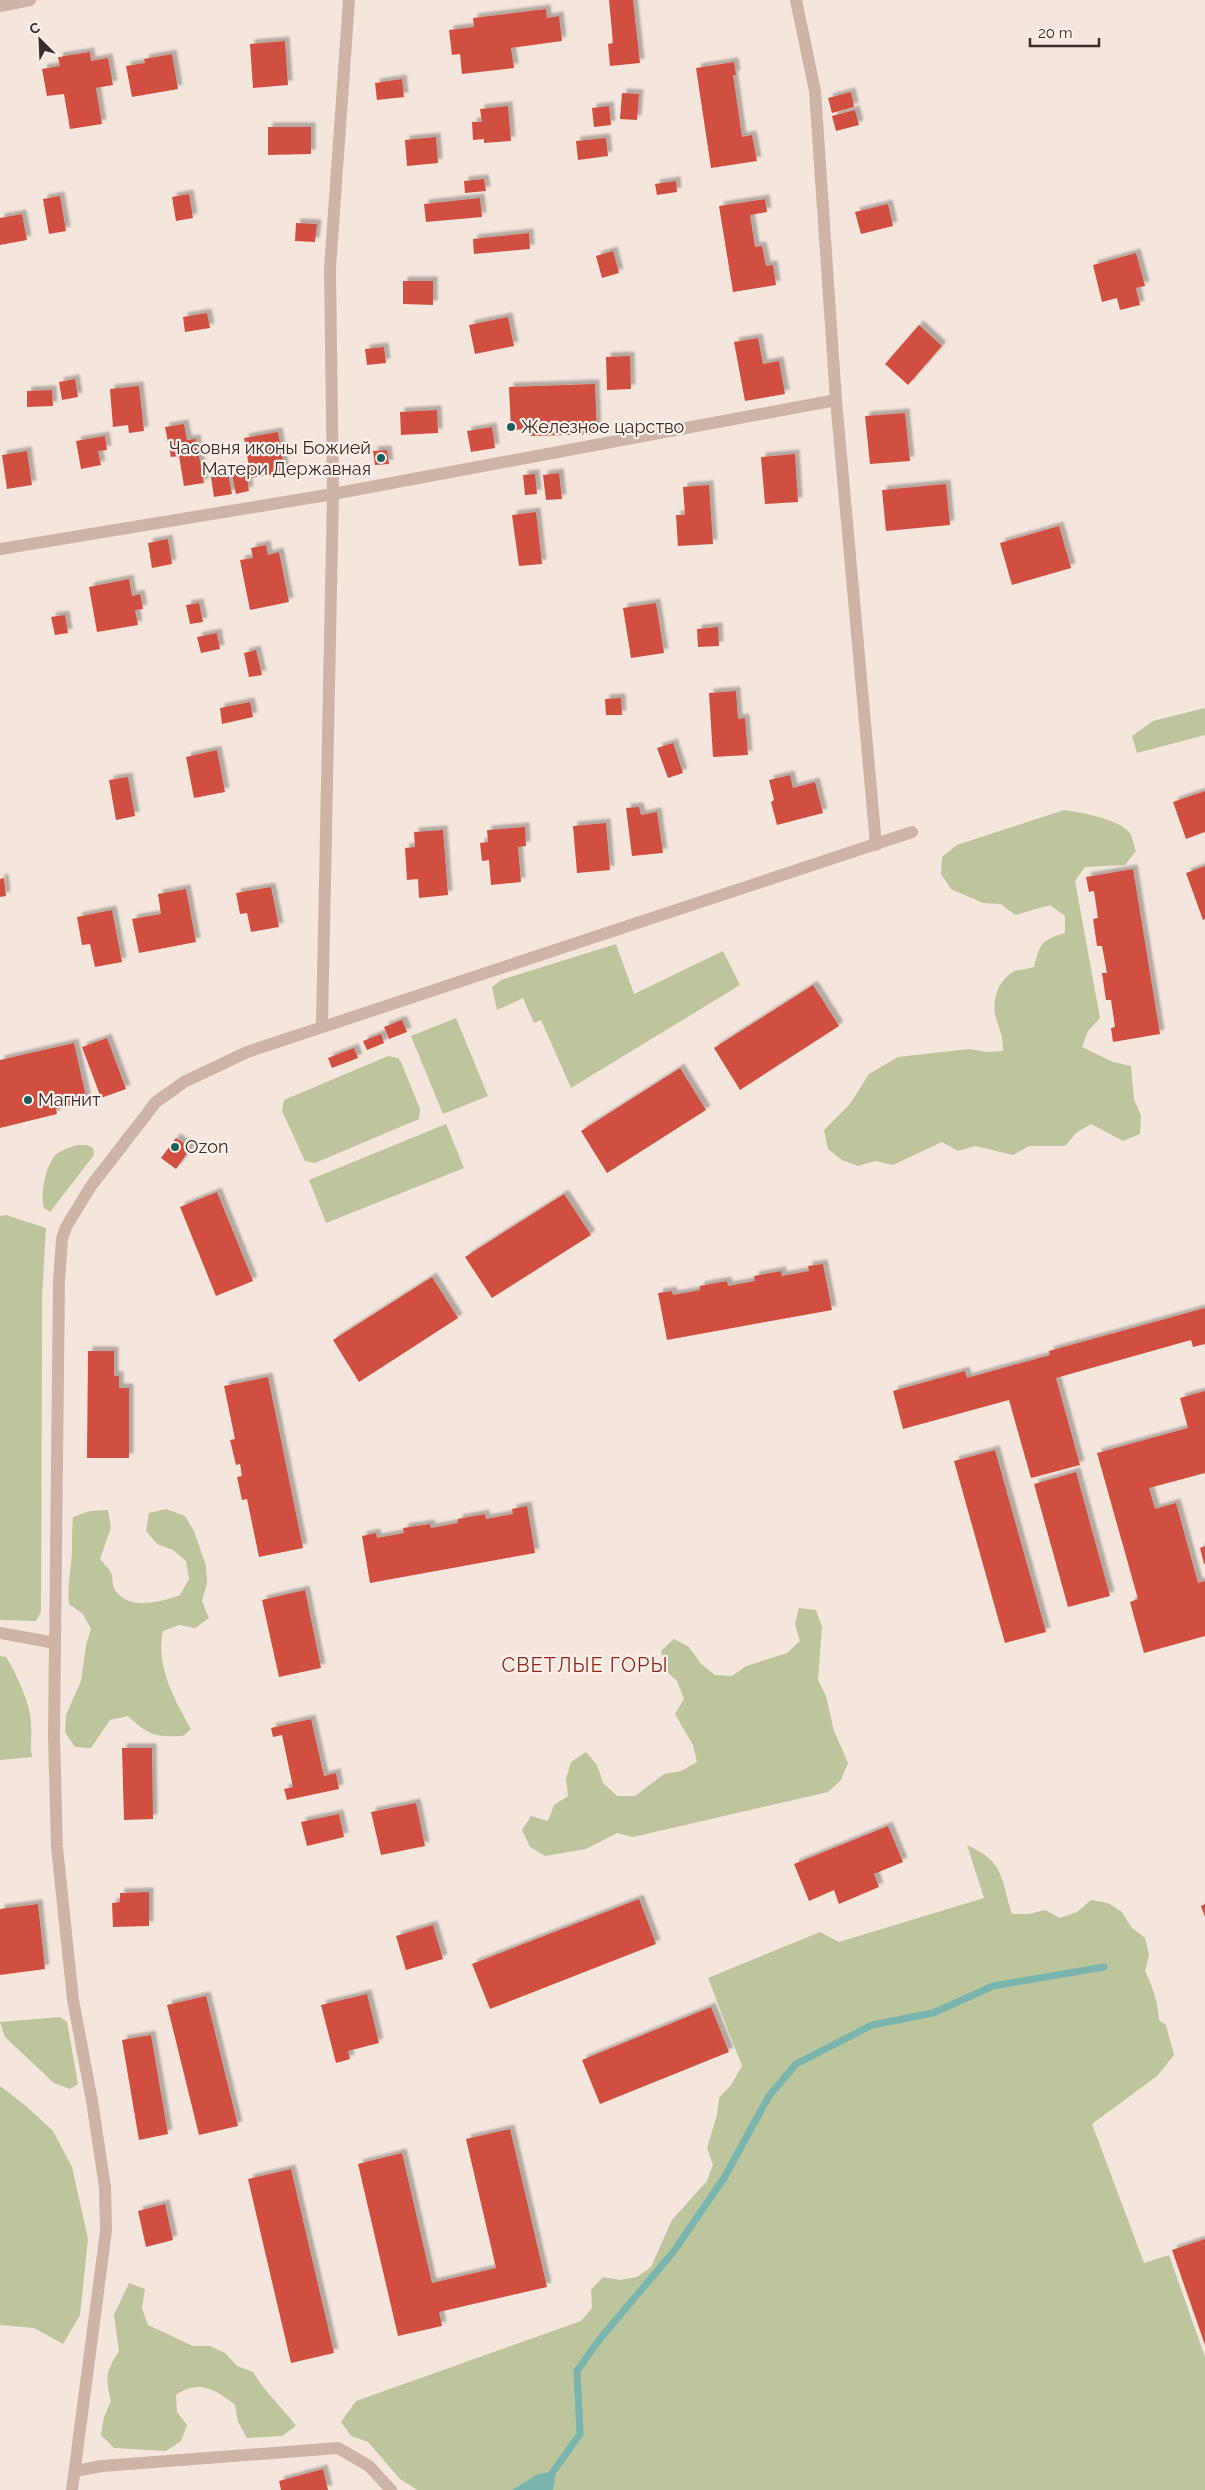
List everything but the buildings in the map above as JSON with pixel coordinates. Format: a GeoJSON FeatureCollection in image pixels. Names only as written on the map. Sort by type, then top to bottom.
{"type":"FeatureCollection","features":[{"type":"Feature","properties":{"kind":"street"},"geometry":{"type":"LineString","coordinates":[[0,6],[30,0]]}},
{"type":"Feature","properties":{"kind":"street"},"geometry":{"type":"LineString","coordinates":[[322,1025],[333,494],[330,268],[349,0]]}},
{"type":"Feature","properties":{"kind":"street"},"geometry":{"type":"LineString","coordinates":[[796,0],[815,91],[836,400],[876,845]]}},
{"type":"Feature","properties":{"kind":"street"},"geometry":{"type":"LineString","coordinates":[[0,549],[333,494],[836,400]]}},
{"type":"Feature","properties":{"kind":"street"},"geometry":{"type":"LineString","coordinates":[[72,2490],[106,2231],[105,2187],[92,2101],[73,2000],[57,1846],[54,1737],[59,1281],[62,1239],[66,1227],[90,1186],[162,1096],[184,1082],[247,1052],[322,1025],[912,832]]}},
{"type":"Feature","properties":{"kind":"street"},"geometry":{"type":"LineString","coordinates":[[0,1633],[55,1643]]}},
{"type":"Feature","properties":{"kind":"street"},"geometry":{"type":"LineString","coordinates":[[75,2471],[102,2466],[338,2448],[369,2466],[391,2490]]}},
{"type":"Feature","properties":{"kind":"green space"},"geometry":{"type":"Polygon","coordinates":[[[1205,708],[1205,735],[1137,753],[1132,736],[1153,721],[1205,708]]]}},
{"type":"Feature","properties":{"kind":"green space"},"geometry":{"type":"Polygon","coordinates":[[[1064,810],[1101,818],[1120,825],[1131,835],[1136,851],[1125,865],[1085,867],[1075,881],[1100,1018],[1088,1031],[1082,1047],[1113,1062],[1131,1066],[1134,1099],[1141,1116],[1140,1134],[1123,1141],[1091,1124],[1076,1133],[1065,1146],[1029,1146],[1013,1155],[975,1146],[958,1151],[942,1142],[893,1165],[875,1161],[858,1166],[842,1160],[828,1149],[824,1130],[850,1104],[869,1074],[898,1057],[969,1049],[987,1052],[1003,1051],[1002,1037],[994,1005],[1000,985],[1004,979],[1015,971],[1034,967],[1043,944],[1051,938],[1065,933],[1065,916],[1050,905],[1015,915],[1001,904],[983,903],[951,889],[941,874],[942,857],[957,845],[1064,810]]]}},
{"type":"Feature","properties":{"kind":"green space"},"geometry":{"type":"Polygon","coordinates":[[[616,944],[634,994],[723,951],[740,985],[571,1088],[541,1020],[534,1023],[523,998],[497,1010],[492,987],[501,980],[616,944]]]}},
{"type":"Feature","properties":{"kind":"green space"},"geometry":{"type":"Polygon","coordinates":[[[456,1018],[488,1096],[443,1114],[411,1036],[456,1018]]]}},
{"type":"Feature","properties":{"kind":"green space"},"geometry":{"type":"Polygon","coordinates":[[[388,1056],[398,1058],[401,1062],[420,1109],[419,1119],[315,1163],[305,1161],[282,1111],[284,1100],[388,1056]]]}},
{"type":"Feature","properties":{"kind":"green space"},"geometry":{"type":"Polygon","coordinates":[[[446,1124],[464,1168],[326,1223],[309,1180],[446,1124]]]}},
{"type":"Feature","properties":{"kind":"green space"},"geometry":{"type":"Polygon","coordinates":[[[77,1145],[87,1145],[93,1148],[94,1155],[50,1212],[44,1208],[43,1203],[43,1190],[48,1169],[53,1158],[58,1153],[77,1145]]]}},
{"type":"Feature","properties":{"kind":"green space"},"geometry":{"type":"Polygon","coordinates":[[[6,1215],[46,1228],[42,1297],[41,1612],[36,1621],[0,1620],[0,1216],[6,1215]]]}},
{"type":"Feature","properties":{"kind":"green space"},"geometry":{"type":"Polygon","coordinates":[[[166,1509],[185,1516],[194,1531],[206,1566],[207,1583],[202,1601],[209,1618],[195,1628],[179,1625],[163,1631],[161,1644],[164,1670],[168,1682],[191,1729],[183,1736],[153,1734],[142,1728],[128,1716],[110,1720],[91,1748],[75,1747],[65,1732],[66,1715],[81,1681],[86,1646],[91,1629],[83,1614],[69,1604],[68,1591],[73,1517],[90,1511],[108,1510],[111,1527],[100,1559],[111,1573],[114,1588],[121,1597],[128,1601],[146,1603],[180,1595],[189,1579],[186,1561],[173,1550],[157,1544],[146,1531],[149,1513],[166,1509]]]}},
{"type":"Feature","properties":{"kind":"green space"},"geometry":{"type":"Polygon","coordinates":[[[799,1608],[816,1610],[822,1627],[818,1680],[826,1696],[834,1731],[848,1763],[841,1780],[828,1792],[633,1837],[617,1833],[586,1849],[545,1856],[530,1847],[522,1830],[531,1816],[548,1821],[554,1805],[568,1796],[566,1779],[571,1762],[586,1752],[597,1765],[603,1783],[617,1796],[635,1796],[664,1774],[681,1771],[697,1762],[693,1745],[675,1714],[684,1699],[677,1681],[664,1669],[661,1651],[674,1639],[689,1647],[701,1664],[715,1675],[732,1676],[746,1666],[787,1653],[800,1641],[795,1624],[799,1608]]]}},
{"type":"Feature","properties":{"kind":"green space"},"geometry":{"type":"Polygon","coordinates":[[[0,1656],[6,1657],[22,1688],[30,1715],[32,1757],[0,1760],[0,1656]]]}},
{"type":"Feature","properties":{"kind":"green space"},"geometry":{"type":"Polygon","coordinates":[[[967,1845],[980,1851],[995,1865],[1003,1881],[1012,1914],[1029,1914],[1045,1910],[1060,1918],[1077,1912],[1091,1900],[1108,1903],[1122,1912],[1131,1927],[1145,1938],[1149,1955],[1145,1971],[1155,1995],[1159,2020],[1166,2025],[1174,2055],[1157,2076],[1092,2124],[1144,2263],[1169,2255],[1205,2357],[1205,2490],[417,2490],[400,2479],[368,2442],[351,2436],[341,2422],[356,2401],[581,2321],[592,2308],[591,2290],[603,2277],[620,2280],[637,2277],[651,2267],[672,2220],[707,2181],[713,2165],[707,2148],[717,2115],[719,2098],[731,2085],[742,2066],[708,1978],[820,1932],[839,1942],[984,1898],[967,1845]]]}},
{"type":"Feature","properties":{"kind":"green space"},"geometry":{"type":"Polygon","coordinates":[[[60,2017],[67,2022],[78,2084],[70,2089],[54,2083],[5,2037],[0,2022],[60,2017]]]}},
{"type":"Feature","properties":{"kind":"green space"},"geometry":{"type":"Polygon","coordinates":[[[0,2086],[26,2106],[53,2131],[72,2167],[88,2239],[80,2315],[63,2344],[34,2328],[0,2325],[0,2086]]]}},
{"type":"Feature","properties":{"kind":"green space"},"geometry":{"type":"Polygon","coordinates":[[[129,2283],[145,2289],[142,2308],[148,2325],[193,2346],[210,2346],[225,2353],[237,2366],[253,2372],[296,2426],[282,2436],[247,2438],[238,2422],[235,2405],[221,2394],[199,2387],[184,2390],[176,2395],[177,2412],[187,2425],[181,2441],[166,2451],[114,2448],[101,2435],[104,2417],[111,2401],[107,2380],[109,2370],[119,2351],[114,2315],[129,2283]]]}},
{"type":"Feature","properties":{"kind":"water"},"geometry":{"type":"Polygon","coordinates":[[[556,2471],[553,2490],[512,2490],[538,2474],[556,2471]]]}},
{"type":"Feature","properties":{"kind":"waterway"},"geometry":{"type":"LineString","coordinates":[[550,2476],[580,2434],[577,2371],[599,2340],[674,2251],[724,2178],[769,2096],[796,2064],[872,2025],[933,2013],[993,1986],[1104,1967]]}},
{"type":"Feature","properties":{"kind":"place","name":"Железное царство"},"geometry":{"type":"Point","coordinates":[511,427]}},
{"type":"Feature","properties":{"kind":"place","name":"Часовня иконы Божией Матери Державная"},"geometry":{"type":"Point","coordinates":[381,458]}},
{"type":"Feature","properties":{"kind":"place","name":"Магнит"},"geometry":{"type":"Point","coordinates":[28,1100]}},
{"type":"Feature","properties":{"kind":"place","name":"Ozon"},"geometry":{"type":"Point","coordinates":[175,1147]}},
{"type":"Feature","properties":{"kind":"district","name":"СВЕТЛЫЕ ГОРЫ"},"geometry":{"type":"Point","coordinates":[585,1665]}}]}
